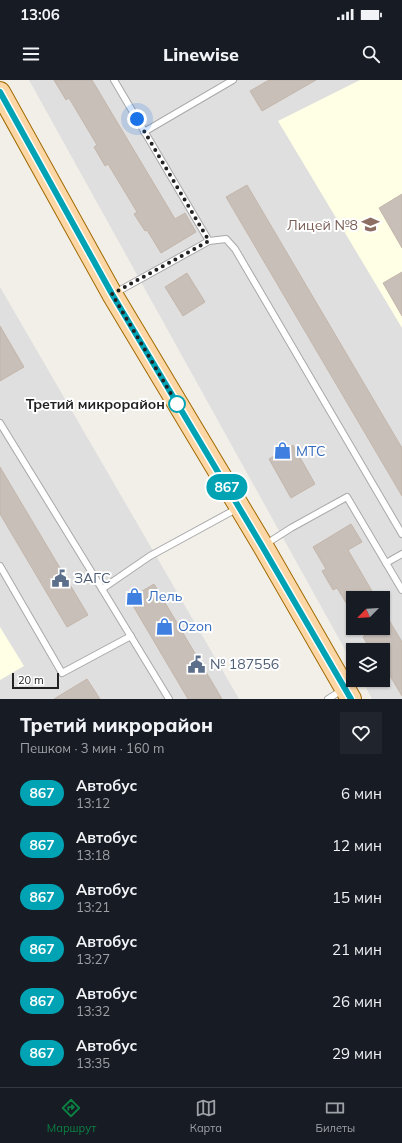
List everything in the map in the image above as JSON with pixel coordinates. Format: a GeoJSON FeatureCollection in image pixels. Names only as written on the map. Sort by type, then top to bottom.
{"type":"FeatureCollection","features":[{"type":"Feature","properties":{"kind":"main road"},"geometry":{"type":"LineString","coordinates":[[0,92],[112,294],[348,694]]}},
{"type":"Feature","properties":{"kind":"lane"},"geometry":{"type":"LineString","coordinates":[[114,80],[209,241]]}},
{"type":"Feature","properties":{"kind":"lane"},"geometry":{"type":"LineString","coordinates":[[144,132],[233,80]]}},
{"type":"Feature","properties":{"kind":"lane"},"geometry":{"type":"LineString","coordinates":[[112,294],[209,241],[226,239],[235,249],[402,534]]}},
{"type":"Feature","properties":{"kind":"lane"},"geometry":{"type":"LineString","coordinates":[[0,423],[168,699]]}},
{"type":"Feature","properties":{"kind":"lane"},"geometry":{"type":"LineString","coordinates":[[262,546],[347,497],[402,590]]}},
{"type":"Feature","properties":{"kind":"lane"},"geometry":{"type":"LineString","coordinates":[[102,589],[150,556],[239,507]]}},
{"type":"Feature","properties":{"kind":"lane"},"geometry":{"type":"LineString","coordinates":[[386,563],[402,554]]}},
{"type":"Feature","properties":{"kind":"lane"},"geometry":{"type":"LineString","coordinates":[[0,566],[62,673],[131,636]]}},
{"type":"Feature","properties":{"kind":"lane"},"geometry":{"type":"LineString","coordinates":[[328,699],[348,694]]}},
{"type":"Feature","properties":{"kind":"shaded area"},"geometry":{"type":"Polygon","coordinates":[[[29,80],[402,80],[402,699],[372,699],[366,687],[390,687],[390,643],[346,643],[346,651],[29,80]]]}},
{"type":"Feature","properties":{"kind":"shaded area","name":"Лицей №8"},"geometry":{"type":"Polygon","coordinates":[[[360,80],[402,80],[402,328],[278,121],[360,80]]]}},
{"type":"Feature","properties":{"kind":"shaded area"},"geometry":{"type":"Polygon","coordinates":[[[0,287],[239,699],[0,699],[0,287]]]}},
{"type":"Feature","properties":{"kind":"shaded area"},"geometry":{"type":"Polygon","coordinates":[[[0,627],[24,666],[0,680],[0,627]]]}},
{"type":"Feature","properties":{"kind":"building"},"geometry":{"type":"Polygon","coordinates":[[[54,80],[92,80],[175,219],[185,213],[196,232],[161,253],[147,230],[145,231],[134,214],[137,212],[108,164],[105,166],[94,147],[97,145],[69,98],[66,100],[54,80]]]}},
{"type":"Feature","properties":{"kind":"building"},"geometry":{"type":"Polygon","coordinates":[[[269,80],[316,80],[262,111],[250,91],[269,80]]]}},
{"type":"Feature","properties":{"kind":"building"},"geometry":{"type":"Polygon","coordinates":[[[247,185],[402,448],[402,496],[226,197],[247,185]]]}},
{"type":"Feature","properties":{"kind":"building"},"geometry":{"type":"Polygon","coordinates":[[[402,194],[402,248],[379,208],[402,194]]]}},
{"type":"Feature","properties":{"kind":"building"},"geometry":{"type":"Polygon","coordinates":[[[402,272],[402,316],[383,283],[402,272]]]}},
{"type":"Feature","properties":{"kind":"building"},"geometry":{"type":"Polygon","coordinates":[[[187,273],[205,302],[183,316],[165,287],[187,273]]]}},
{"type":"Feature","properties":{"kind":"building"},"geometry":{"type":"Polygon","coordinates":[[[0,326],[24,367],[0,381],[0,326]]]}},
{"type":"Feature","properties":{"kind":"building"},"geometry":{"type":"Polygon","coordinates":[[[293,445],[315,484],[291,498],[269,459],[293,445]]]}},
{"type":"Feature","properties":{"kind":"building"},"geometry":{"type":"Polygon","coordinates":[[[0,467],[88,615],[67,627],[0,514],[0,467]]]}},
{"type":"Feature","properties":{"kind":"building"},"geometry":{"type":"Polygon","coordinates":[[[351,524],[362,542],[348,550],[372,591],[346,591],[346,603],[337,588],[333,590],[322,571],[326,569],[313,547],[351,524]]]}},
{"type":"Feature","properties":{"kind":"building"},"geometry":{"type":"Polygon","coordinates":[[[154,584],[222,699],[188,699],[129,599],[154,584]]]}},
{"type":"Feature","properties":{"kind":"building"},"geometry":{"type":"Polygon","coordinates":[[[390,622],[402,642],[402,696],[390,676],[390,643],[367,643],[363,637],[365,635],[390,635],[390,622]]]}},
{"type":"Feature","properties":{"kind":"building"},"geometry":{"type":"Polygon","coordinates":[[[87,679],[100,699],[54,699],[87,679]]]}},
{"type":"Feature","properties":{"kind":"bus line","name":"867"},"geometry":{"type":"LineString","coordinates":[[0,92],[112,294],[351,699]]}},
{"type":"Feature","properties":{"kind":"place","name":"Лицей №8"},"geometry":{"type":"Point","coordinates":[371,225]}},
{"type":"Feature","properties":{"kind":"place","name":"Третий микрорайон"},"geometry":{"type":"Point","coordinates":[177,404]}},
{"type":"Feature","properties":{"kind":"place","name":"МТС"},"geometry":{"type":"Point","coordinates":[283,451]}},
{"type":"Feature","properties":{"kind":"place","name":"ЗАГС"},"geometry":{"type":"Point","coordinates":[61,578]}},
{"type":"Feature","properties":{"kind":"place","name":"Лель"},"geometry":{"type":"Point","coordinates":[135,596]}},
{"type":"Feature","properties":{"kind":"place","name":"Ozon"},"geometry":{"type":"Point","coordinates":[165,626]}},
{"type":"Feature","properties":{"kind":"place","name":"№ 187556"},"geometry":{"type":"Point","coordinates":[197,664]}},
{"type":"Feature","properties":{"kind":"route"},"geometry":{"type":"LineString","coordinates":[[137,119],[209,241],[112,294],[177,404]]}}]}
